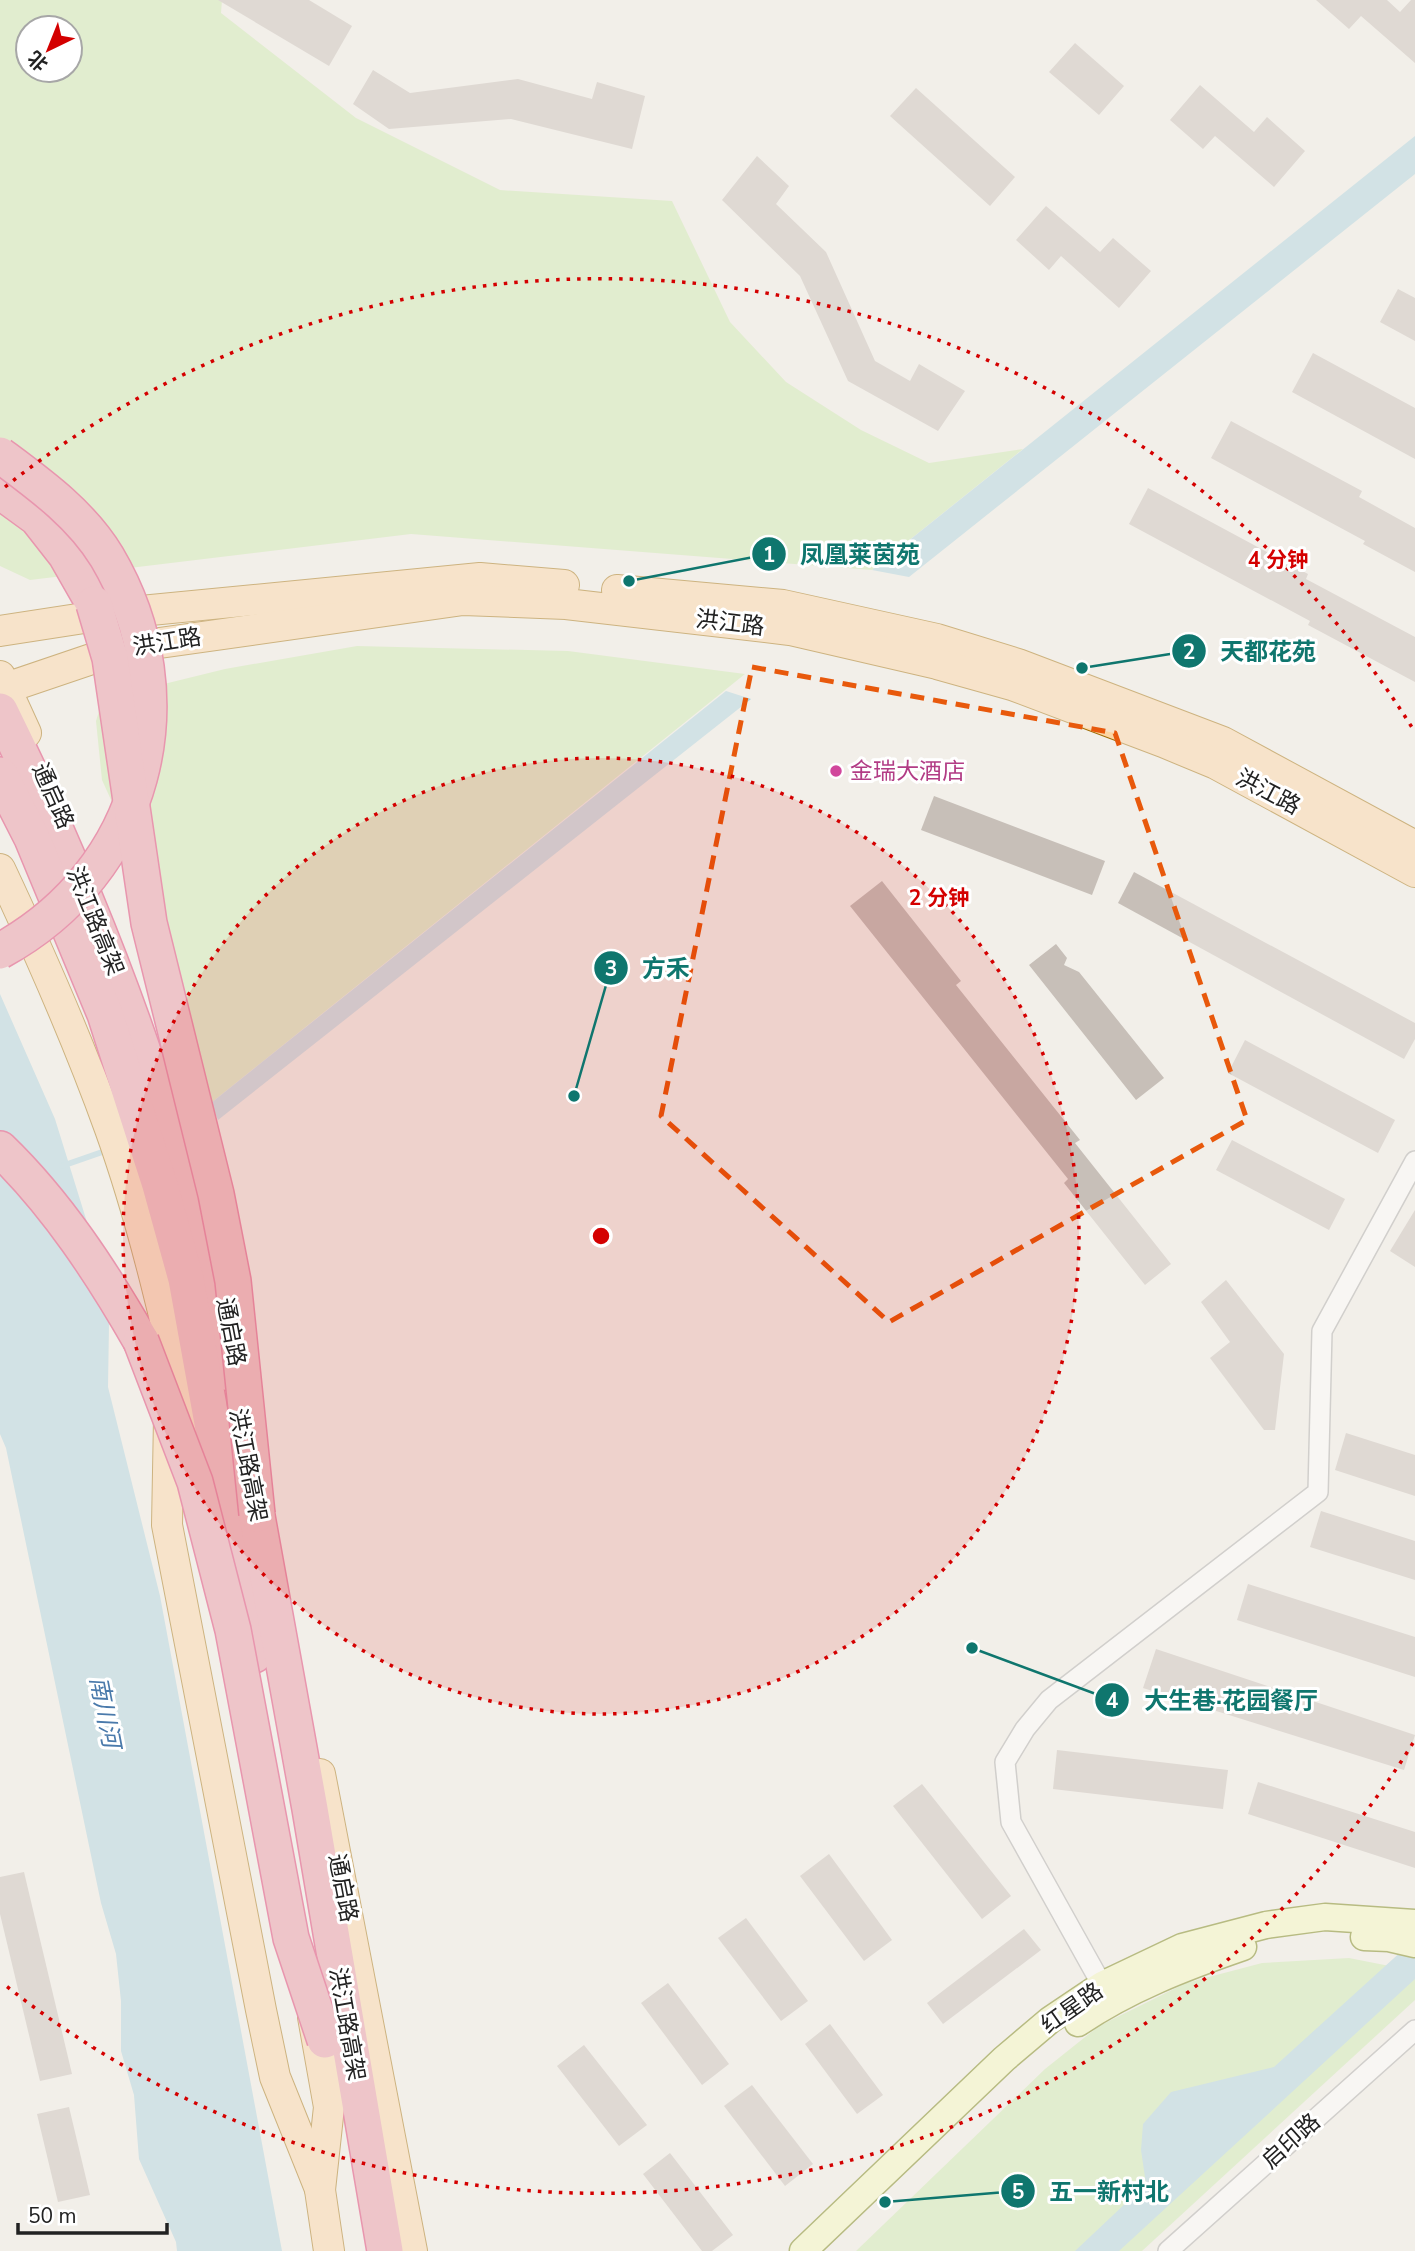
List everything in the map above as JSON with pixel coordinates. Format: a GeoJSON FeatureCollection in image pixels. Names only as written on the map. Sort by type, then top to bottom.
{"type":"FeatureCollection","features":[{"type":"Feature","properties":{"kind":"highway"},"geometry":{"type":"LineString","coordinates":[[0,454],[40,484],[78,519],[105,555],[135,618],[145,657],[149,715],[141,774],[114,846],[89,879],[50,916],[24,938],[0,951]]}},
{"type":"Feature","properties":{"kind":"highway"},"geometry":{"type":"LineString","coordinates":[[0,491],[37,518],[66,555],[93,604],[110,658],[149,923],[216,1194],[233,1281],[257,1514]]}},
{"type":"Feature","properties":{"kind":"highway","name":"洪江路高架"},"geometry":{"type":"LineString","coordinates":[[2,691],[107,947],[159,1096],[194,1208],[257,1514],[385,2251]]}},
{"type":"Feature","properties":{"kind":"highway","name":"洪江路高架"},"geometry":{"type":"LineString","coordinates":[[0,775],[32,838],[105,1014],[133,1096],[186,1279],[363,2251]]}},
{"type":"Feature","properties":{"kind":"highway"},"geometry":{"type":"LineString","coordinates":[[0,1149],[70,1231],[109,1284],[142,1341],[195,1482],[233,1630],[291,1938],[325,2040]]}},
{"type":"Feature","properties":{"kind":"main road","name":"洪江路"},"geometry":{"type":"LineString","coordinates":[[0,631],[110,614],[480,578],[783,605],[937,639],[1081,685],[1223,742],[1415,846]]}},
{"type":"Feature","properties":{"kind":"main road","name":"洪江路"},"geometry":{"type":"LineString","coordinates":[[2,691],[124,648],[463,600],[566,604],[790,630],[937,664],[1012,685],[1151,737],[1216,764],[1415,872]]}},
{"type":"Feature","properties":{"kind":"main road","name":"通启路"},"geometry":{"type":"LineString","coordinates":[[2,691],[121,944],[168,1072],[215,1248],[412,2251]]}},
{"type":"Feature","properties":{"kind":"main road"},"geometry":{"type":"LineString","coordinates":[[0,869],[68,1018],[111,1131],[147,1248],[259,1721],[329,2107],[320,2190]]}},
{"type":"Feature","properties":{"kind":"main road"},"geometry":{"type":"LineString","coordinates":[[162,1310],[171,1373],[167,1525],[275,2077],[320,2190],[329,2251]]}},
{"type":"Feature","properties":{"kind":"main road","name":"红星路"},"geometry":{"type":"LineString","coordinates":[[803,2251],[1004,2059],[1050,2021],[1102,1985],[1182,1947],[1266,1925],[1325,1917],[1414,1930]]}},
{"type":"Feature","properties":{"kind":"main road","name":"红星路"},"geometry":{"type":"LineString","coordinates":[[825,2251],[1005,2079],[1051,2041],[1104,2006],[1183,1968],[1267,1940],[1323,1934],[1389,1938],[1414,1930]]}},
{"type":"Feature","properties":{"kind":"street"},"geometry":{"type":"LineString","coordinates":[[1102,1985],[1011,1822],[1005,1762],[1025,1729],[1049,1700],[1318,1492],[1322,1331],[1415,1161]]}},
{"type":"Feature","properties":{"kind":"street","name":"启印路"},"geometry":{"type":"LineString","coordinates":[[1168,2251],[1415,2030]]}},
{"type":"Feature","properties":{"kind":"highlighted area"},"geometry":{"type":"Polygon","coordinates":[[[752,667],[1115,733],[1247,1120],[889,1322],[661,1116],[752,667]]]}},
{"type":"Feature","properties":{"kind":"green space"},"geometry":{"type":"Polygon","coordinates":[[[0,0],[222,0],[221,13],[356,118],[500,190],[672,201],[730,322],[786,382],[861,430],[929,463],[1023,449],[872,570],[411,534],[30,580],[0,566],[0,0]]]}},
{"type":"Feature","properties":{"kind":"green space"},"geometry":{"type":"Polygon","coordinates":[[[357,646],[568,651],[745,674],[211,1103],[131,844],[102,780],[96,721],[100,708],[111,697],[225,669],[357,646]]]}},
{"type":"Feature","properties":{"kind":"green space"},"geometry":{"type":"Polygon","coordinates":[[[1349,1958],[1415,1971],[1415,2000],[1142,2251],[856,2251],[1045,2069],[1099,2026],[1186,1983],[1262,1963],[1349,1958]]]}},
{"type":"Feature","properties":{"kind":"water"},"geometry":{"type":"Polygon","coordinates":[[[1415,136],[1415,174],[909,577],[872,570],[1415,136]]]}},
{"type":"Feature","properties":{"kind":"water"},"geometry":{"type":"Polygon","coordinates":[[[726,691],[751,699],[218,1120],[211,1103],[726,691]]]}},
{"type":"Feature","properties":{"kind":"water","name":"南川河"},"geometry":{"type":"Polygon","coordinates":[[[0,994],[55,1119],[104,1277],[109,1324],[108,1387],[160,1596],[282,2251],[177,2251],[176,2242],[139,2159],[134,2095],[121,2051],[121,2001],[116,1954],[101,1903],[6,1448],[0,1434],[0,994]]]}},
{"type":"Feature","properties":{"kind":"water"},"geometry":{"type":"Polygon","coordinates":[[[1415,1939],[1415,1979],[1119,2251],[1075,2251],[1146,2184],[1141,2150],[1143,2124],[1171,2092],[1274,2067],[1415,1939]]]}},
{"type":"Feature","properties":{"kind":"building"},"geometry":{"type":"Polygon","coordinates":[[[218,0],[309,0],[352,26],[329,66],[218,0]]]}},
{"type":"Feature","properties":{"kind":"building"},"geometry":{"type":"Polygon","coordinates":[[[1316,0],[1387,0],[1400,12],[1411,0],[1415,0],[1415,63],[1361,16],[1349,29],[1316,0]]]}},
{"type":"Feature","properties":{"kind":"building"},"geometry":{"type":"Polygon","coordinates":[[[1075,43],[1124,86],[1099,115],[1049,72],[1075,43]]]}},
{"type":"Feature","properties":{"kind":"building"},"geometry":{"type":"Polygon","coordinates":[[[373,70],[410,93],[518,79],[592,99],[597,82],[645,96],[632,149],[511,119],[389,129],[353,104],[373,70]]]}},
{"type":"Feature","properties":{"kind":"building"},"geometry":{"type":"Polygon","coordinates":[[[1200,85],[1254,132],[1267,117],[1305,151],[1274,187],[1215,136],[1203,149],[1170,120],[1200,85]]]}},
{"type":"Feature","properties":{"kind":"building"},"geometry":{"type":"Polygon","coordinates":[[[916,88],[1015,177],[990,206],[890,116],[916,88]]]}},
{"type":"Feature","properties":{"kind":"building"},"geometry":{"type":"Polygon","coordinates":[[[757,156],[789,186],[776,204],[826,252],[875,361],[910,381],[919,364],[965,391],[938,431],[848,381],[800,276],[722,200],[757,156]]]}},
{"type":"Feature","properties":{"kind":"building"},"geometry":{"type":"Polygon","coordinates":[[[1046,206],[1100,252],[1113,238],[1151,271],[1119,308],[1061,256],[1049,270],[1016,240],[1046,206]]]}},
{"type":"Feature","properties":{"kind":"building"},"geometry":{"type":"Polygon","coordinates":[[[1398,289],[1415,298],[1415,341],[1380,322],[1398,289]]]}},
{"type":"Feature","properties":{"kind":"building"},"geometry":{"type":"Polygon","coordinates":[[[1313,353],[1415,408],[1415,459],[1292,392],[1313,353]]]}},
{"type":"Feature","properties":{"kind":"building"},"geometry":{"type":"Polygon","coordinates":[[[1231,421],[1362,491],[1359,497],[1415,528],[1415,572],[1363,544],[1365,541],[1211,458],[1231,421]]]}},
{"type":"Feature","properties":{"kind":"building"},"geometry":{"type":"Polygon","coordinates":[[[1148,488],[1308,574],[1306,579],[1415,637],[1415,682],[1308,625],[1310,621],[1129,524],[1148,488]]]}},
{"type":"Feature","properties":{"kind":"building"},"geometry":{"type":"Polygon","coordinates":[[[934,796],[1105,861],[1092,895],[921,830],[934,796]]]}},
{"type":"Feature","properties":{"kind":"building"},"geometry":{"type":"Polygon","coordinates":[[[1134,872],[1415,1023],[1415,1039],[1404,1059],[1118,903],[1134,872]]]}},
{"type":"Feature","properties":{"kind":"building"},"geometry":{"type":"Polygon","coordinates":[[[882,881],[961,981],[956,985],[1080,1140],[1075,1143],[1171,1264],[1145,1285],[1064,1183],[1068,1179],[850,906],[882,881]]]}},
{"type":"Feature","properties":{"kind":"building"},"geometry":{"type":"Polygon","coordinates":[[[1056,944],[1067,958],[1064,965],[1079,972],[1164,1078],[1136,1100],[1029,965],[1056,944]]]}},
{"type":"Feature","properties":{"kind":"building"},"geometry":{"type":"Polygon","coordinates":[[[1245,1040],[1395,1120],[1378,1153],[1228,1073],[1245,1040]]]}},
{"type":"Feature","properties":{"kind":"building"},"geometry":{"type":"Polygon","coordinates":[[[1232,1140],[1345,1199],[1329,1230],[1216,1170],[1232,1140]]]}},
{"type":"Feature","properties":{"kind":"building"},"geometry":{"type":"Polygon","coordinates":[[[1415,1210],[1415,1267],[1390,1251],[1415,1210]]]}},
{"type":"Feature","properties":{"kind":"building"},"geometry":{"type":"Polygon","coordinates":[[[1226,1280],[1284,1354],[1275,1430],[1264,1430],[1210,1358],[1230,1342],[1201,1302],[1226,1280]]]}},
{"type":"Feature","properties":{"kind":"building"},"geometry":{"type":"Polygon","coordinates":[[[1346,1433],[1415,1455],[1415,1496],[1335,1470],[1346,1433]]]}},
{"type":"Feature","properties":{"kind":"building"},"geometry":{"type":"Polygon","coordinates":[[[1321,1511],[1415,1541],[1415,1580],[1310,1547],[1321,1511]]]}},
{"type":"Feature","properties":{"kind":"building"},"geometry":{"type":"Polygon","coordinates":[[[1248,1584],[1415,1637],[1415,1677],[1237,1620],[1248,1584]]]}},
{"type":"Feature","properties":{"kind":"building"},"geometry":{"type":"Polygon","coordinates":[[[1156,1649],[1415,1735],[1404,1770],[1143,1688],[1156,1649]]]}},
{"type":"Feature","properties":{"kind":"building"},"geometry":{"type":"Polygon","coordinates":[[[1057,1750],[1228,1770],[1223,1809],[1053,1789],[1057,1750]]]}},
{"type":"Feature","properties":{"kind":"building"},"geometry":{"type":"Polygon","coordinates":[[[1258,1782],[1415,1832],[1415,1868],[1248,1814],[1258,1782]]]}},
{"type":"Feature","properties":{"kind":"building"},"geometry":{"type":"Polygon","coordinates":[[[922,1784],[1011,1896],[982,1919],[893,1806],[922,1784]]]}},
{"type":"Feature","properties":{"kind":"building"},"geometry":{"type":"Polygon","coordinates":[[[829,1854],[892,1940],[864,1961],[800,1876],[829,1854]]]}},
{"type":"Feature","properties":{"kind":"building"},"geometry":{"type":"Polygon","coordinates":[[[24,1872],[72,2074],[40,2081],[0,1914],[0,1877],[24,1872]]]}},
{"type":"Feature","properties":{"kind":"building"},"geometry":{"type":"Polygon","coordinates":[[[746,1918],[808,2001],[781,2021],[718,1938],[746,1918]]]}},
{"type":"Feature","properties":{"kind":"building"},"geometry":{"type":"Polygon","coordinates":[[[1024,1929],[1041,1950],[943,2024],[927,2003],[1024,1929]]]}},
{"type":"Feature","properties":{"kind":"building"},"geometry":{"type":"Polygon","coordinates":[[[668,1983],[729,2064],[702,2085],[641,2003],[668,1983]]]}},
{"type":"Feature","properties":{"kind":"building"},"geometry":{"type":"Polygon","coordinates":[[[830,2024],[883,2095],[857,2114],[805,2044],[830,2024]]]}},
{"type":"Feature","properties":{"kind":"building"},"geometry":{"type":"Polygon","coordinates":[[[584,2045],[647,2125],[619,2146],[557,2066],[584,2045]]]}},
{"type":"Feature","properties":{"kind":"building"},"geometry":{"type":"Polygon","coordinates":[[[752,2085],[813,2164],[785,2186],[724,2106],[752,2085]]]}},
{"type":"Feature","properties":{"kind":"building"},"geometry":{"type":"Polygon","coordinates":[[[69,2107],[90,2195],[58,2202],[37,2114],[69,2107]]]}},
{"type":"Feature","properties":{"kind":"building"},"geometry":{"type":"Polygon","coordinates":[[[670,2153],[733,2235],[712,2251],[702,2251],[643,2174],[670,2153]]]}},
{"type":"Feature","properties":{"kind":"waterway"},"geometry":{"type":"LineString","coordinates":[[62,1166],[108,1150]]}},
{"type":"Feature","properties":{"kind":"place","name":"凤凰莱茵苑"},"geometry":{"type":"Point","coordinates":[629,581]}},
{"type":"Feature","properties":{"kind":"place","name":"天都花苑"},"geometry":{"type":"Point","coordinates":[1082,668]}},
{"type":"Feature","properties":{"kind":"place","name":"金瑞大酒店"},"geometry":{"type":"Point","coordinates":[836,771]}},
{"type":"Feature","properties":{"kind":"place","name":"方禾"},"geometry":{"type":"Point","coordinates":[574,1096]}},
{"type":"Feature","properties":{"kind":"place","name":"大生巷·花园餐厅"},"geometry":{"type":"Point","coordinates":[972,1648]}},
{"type":"Feature","properties":{"kind":"place","name":"五一新村北"},"geometry":{"type":"Point","coordinates":[885,2202]}}]}
